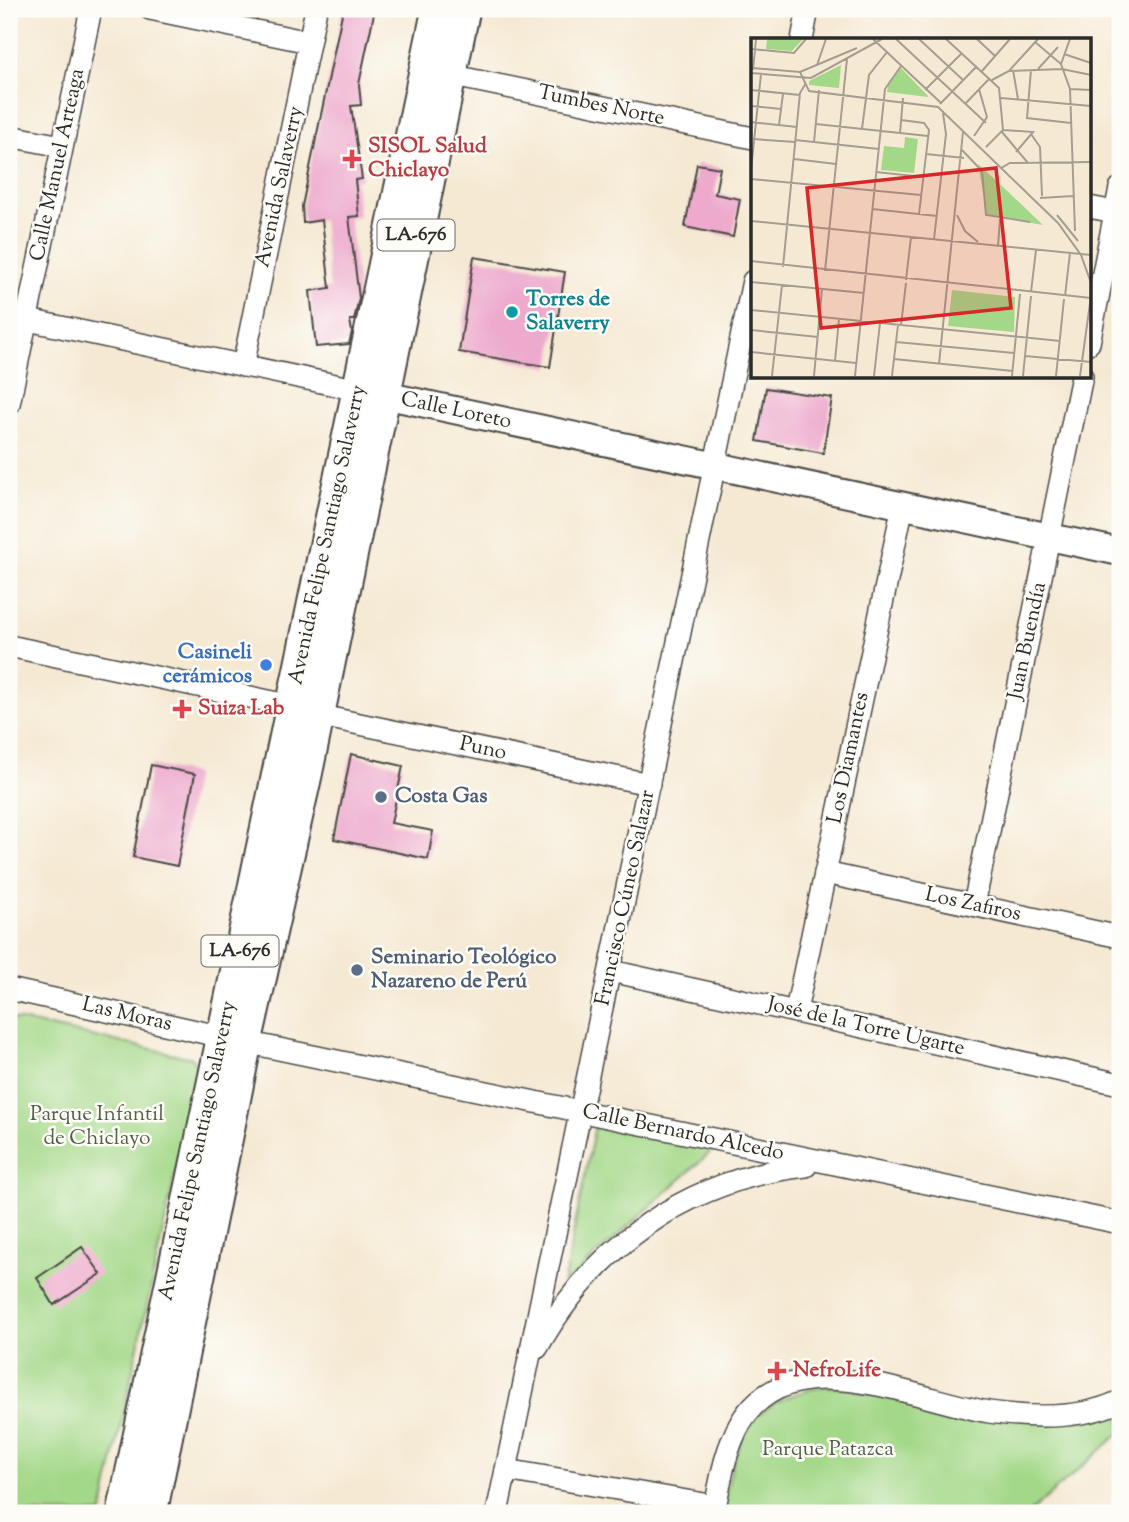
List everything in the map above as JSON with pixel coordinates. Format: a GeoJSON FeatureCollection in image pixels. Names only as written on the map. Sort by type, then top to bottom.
{"type":"FeatureCollection","features":[{"type":"Feature","properties":{"kind":"main road","name":"Avenida Felipe Santiago Salaverry"},"geometry":{"type":"LineString","coordinates":[[371,393],[439,9]]}},
{"type":"Feature","properties":{"kind":"main road","name":"Avenida Felipe Santiago Salaverry"},"geometry":{"type":"LineString","coordinates":[[124,1513],[233,1039],[371,393],[463,9]]}},
{"type":"Feature","properties":{"kind":"main road","name":"Avenida Felipe Santiago Salaverry"},"geometry":{"type":"LineString","coordinates":[[150,1513],[233,1039]]}},
{"type":"Feature","properties":{"kind":"street","name":"Calle Manuel Arteaga"},"geometry":{"type":"LineString","coordinates":[[9,404],[18,318],[62,146],[91,9]]}},
{"type":"Feature","properties":{"kind":"street"},"geometry":{"type":"LineString","coordinates":[[150,9],[309,42]]}},
{"type":"Feature","properties":{"kind":"street","name":"Avenida Salaverry"},"geometry":{"type":"LineString","coordinates":[[243,366],[316,9]]}},
{"type":"Feature","properties":{"kind":"street"},"geometry":{"type":"LineString","coordinates":[[802,38],[808,9]]}},
{"type":"Feature","properties":{"kind":"street","name":"Tumbes Norte"},"geometry":{"type":"LineString","coordinates":[[449,75],[751,138]]}},
{"type":"Feature","properties":{"kind":"street"},"geometry":{"type":"LineString","coordinates":[[9,136],[62,146]]}},
{"type":"Feature","properties":{"kind":"street"},"geometry":{"type":"LineString","coordinates":[[1090,338],[1118,212],[1120,188]]}},
{"type":"Feature","properties":{"kind":"street"},"geometry":{"type":"LineString","coordinates":[[1090,206],[1118,212]]}},
{"type":"Feature","properties":{"kind":"street","name":"Francisco Cúneo Salazar"},"geometry":{"type":"LineString","coordinates":[[497,1513],[751,291]]}},
{"type":"Feature","properties":{"kind":"street","name":"Calle Loreto"},"geometry":{"type":"LineString","coordinates":[[18,318],[1120,552]]}},
{"type":"Feature","properties":{"kind":"street","name":"Juan Buendía"},"geometry":{"type":"LineString","coordinates":[[974,905],[1082,378]]}},
{"type":"Feature","properties":{"kind":"street","name":"Los Diamantes"},"geometry":{"type":"LineString","coordinates":[[796,1011],[903,505]]}},
{"type":"Feature","properties":{"kind":"street","name":"Puno"},"geometry":{"type":"LineString","coordinates":[[9,646],[649,784]]}},
{"type":"Feature","properties":{"kind":"street","name":"Los Zafiros"},"geometry":{"type":"LineString","coordinates":[[825,873],[1119,933]]}},
{"type":"Feature","properties":{"kind":"street","name":"José de la Torre Ugarte"},"geometry":{"type":"LineString","coordinates":[[611,971],[1120,1084]]}},
{"type":"Feature","properties":{"kind":"street","name":"Las Moras"},"geometry":{"type":"LineString","coordinates":[[9,989],[233,1039]]}},
{"type":"Feature","properties":{"kind":"street","name":"Calle Bernardo Alcedo"},"geometry":{"type":"LineString","coordinates":[[233,1039],[1120,1223]]}},
{"type":"Feature","properties":{"kind":"street"},"geometry":{"type":"LineString","coordinates":[[528,1365],[551,1324],[579,1285],[612,1251],[649,1222],[690,1198],[734,1181],[780,1169],[827,1164]]}},
{"type":"Feature","properties":{"kind":"street"},"geometry":{"type":"LineString","coordinates":[[506,1470],[715,1509],[730,1445],[742,1420],[762,1398],[779,1388],[807,1379],[837,1378],[988,1412],[1038,1417],[1077,1413],[1120,1401]]}},
{"type":"Feature","properties":{"kind":"green space","name":"Parque Infantil de Chiclayo"},"geometry":{"type":"Polygon","coordinates":[[[9,1018],[192,1058],[198,1068],[102,1513],[9,1513],[9,1018]]]}},
{"type":"Feature","properties":{"kind":"green space"},"geometry":{"type":"Polygon","coordinates":[[[595,1125],[715,1148],[563,1285],[595,1125]]]}},
{"type":"Feature","properties":{"kind":"green space","name":"Parque Patazca"},"geometry":{"type":"Polygon","coordinates":[[[824,1386],[936,1408],[1120,1408],[1120,1433],[1029,1513],[722,1513],[733,1464],[748,1428],[776,1403],[824,1386]]]}},
{"type":"Feature","properties":{"kind":"building"},"geometry":{"type":"Polygon","coordinates":[[[343,9],[375,9],[359,84],[361,105],[351,106],[362,179],[355,180],[359,216],[349,217],[359,298],[354,320],[350,320],[352,332],[349,344],[316,347],[310,291],[330,288],[322,220],[303,223],[302,206],[343,9]]]}},
{"type":"Feature","properties":{"kind":"building"},"geometry":{"type":"Polygon","coordinates":[[[697,164],[720,168],[715,194],[740,199],[733,237],[685,227],[697,164]]]}},
{"type":"Feature","properties":{"kind":"building","name":"Torres de Salaverry"},"geometry":{"type":"Polygon","coordinates":[[[474,257],[565,272],[550,367],[459,352],[474,257]]]}},
{"type":"Feature","properties":{"kind":"building"},"geometry":{"type":"Polygon","coordinates":[[[766,388],[832,398],[823,453],[757,441],[766,388]]]}},
{"type":"Feature","properties":{"kind":"building"},"geometry":{"type":"Polygon","coordinates":[[[351,754],[403,766],[391,823],[433,831],[428,859],[334,839],[351,754]]]}},
{"type":"Feature","properties":{"kind":"building"},"geometry":{"type":"Polygon","coordinates":[[[151,765],[195,774],[177,866],[133,857],[151,765]]]}},
{"type":"Feature","properties":{"kind":"building"},"geometry":{"type":"Polygon","coordinates":[[[82,1247],[101,1274],[54,1305],[37,1278],[82,1247]]]}},
{"type":"Feature","properties":{"kind":"place","name":"SISOL Salud Chiclayo"},"geometry":{"type":"Point","coordinates":[352,159]}},
{"type":"Feature","properties":{"kind":"place","name":"Torres de Salaverry"},"geometry":{"type":"Point","coordinates":[512,312]}},
{"type":"Feature","properties":{"kind":"place","name":"Casineli cerámicos"},"geometry":{"type":"Point","coordinates":[266,665]}},
{"type":"Feature","properties":{"kind":"place","name":"Suiza Lab"},"geometry":{"type":"Point","coordinates":[182,709]}},
{"type":"Feature","properties":{"kind":"place","name":"Costa Gas"},"geometry":{"type":"Point","coordinates":[381,797]}},
{"type":"Feature","properties":{"kind":"place","name":"Seminario Teológico Nazareno de Perú"},"geometry":{"type":"Point","coordinates":[357,970]}},
{"type":"Feature","properties":{"kind":"place","name":"NefroLife"},"geometry":{"type":"Point","coordinates":[777,1371]}}]}
